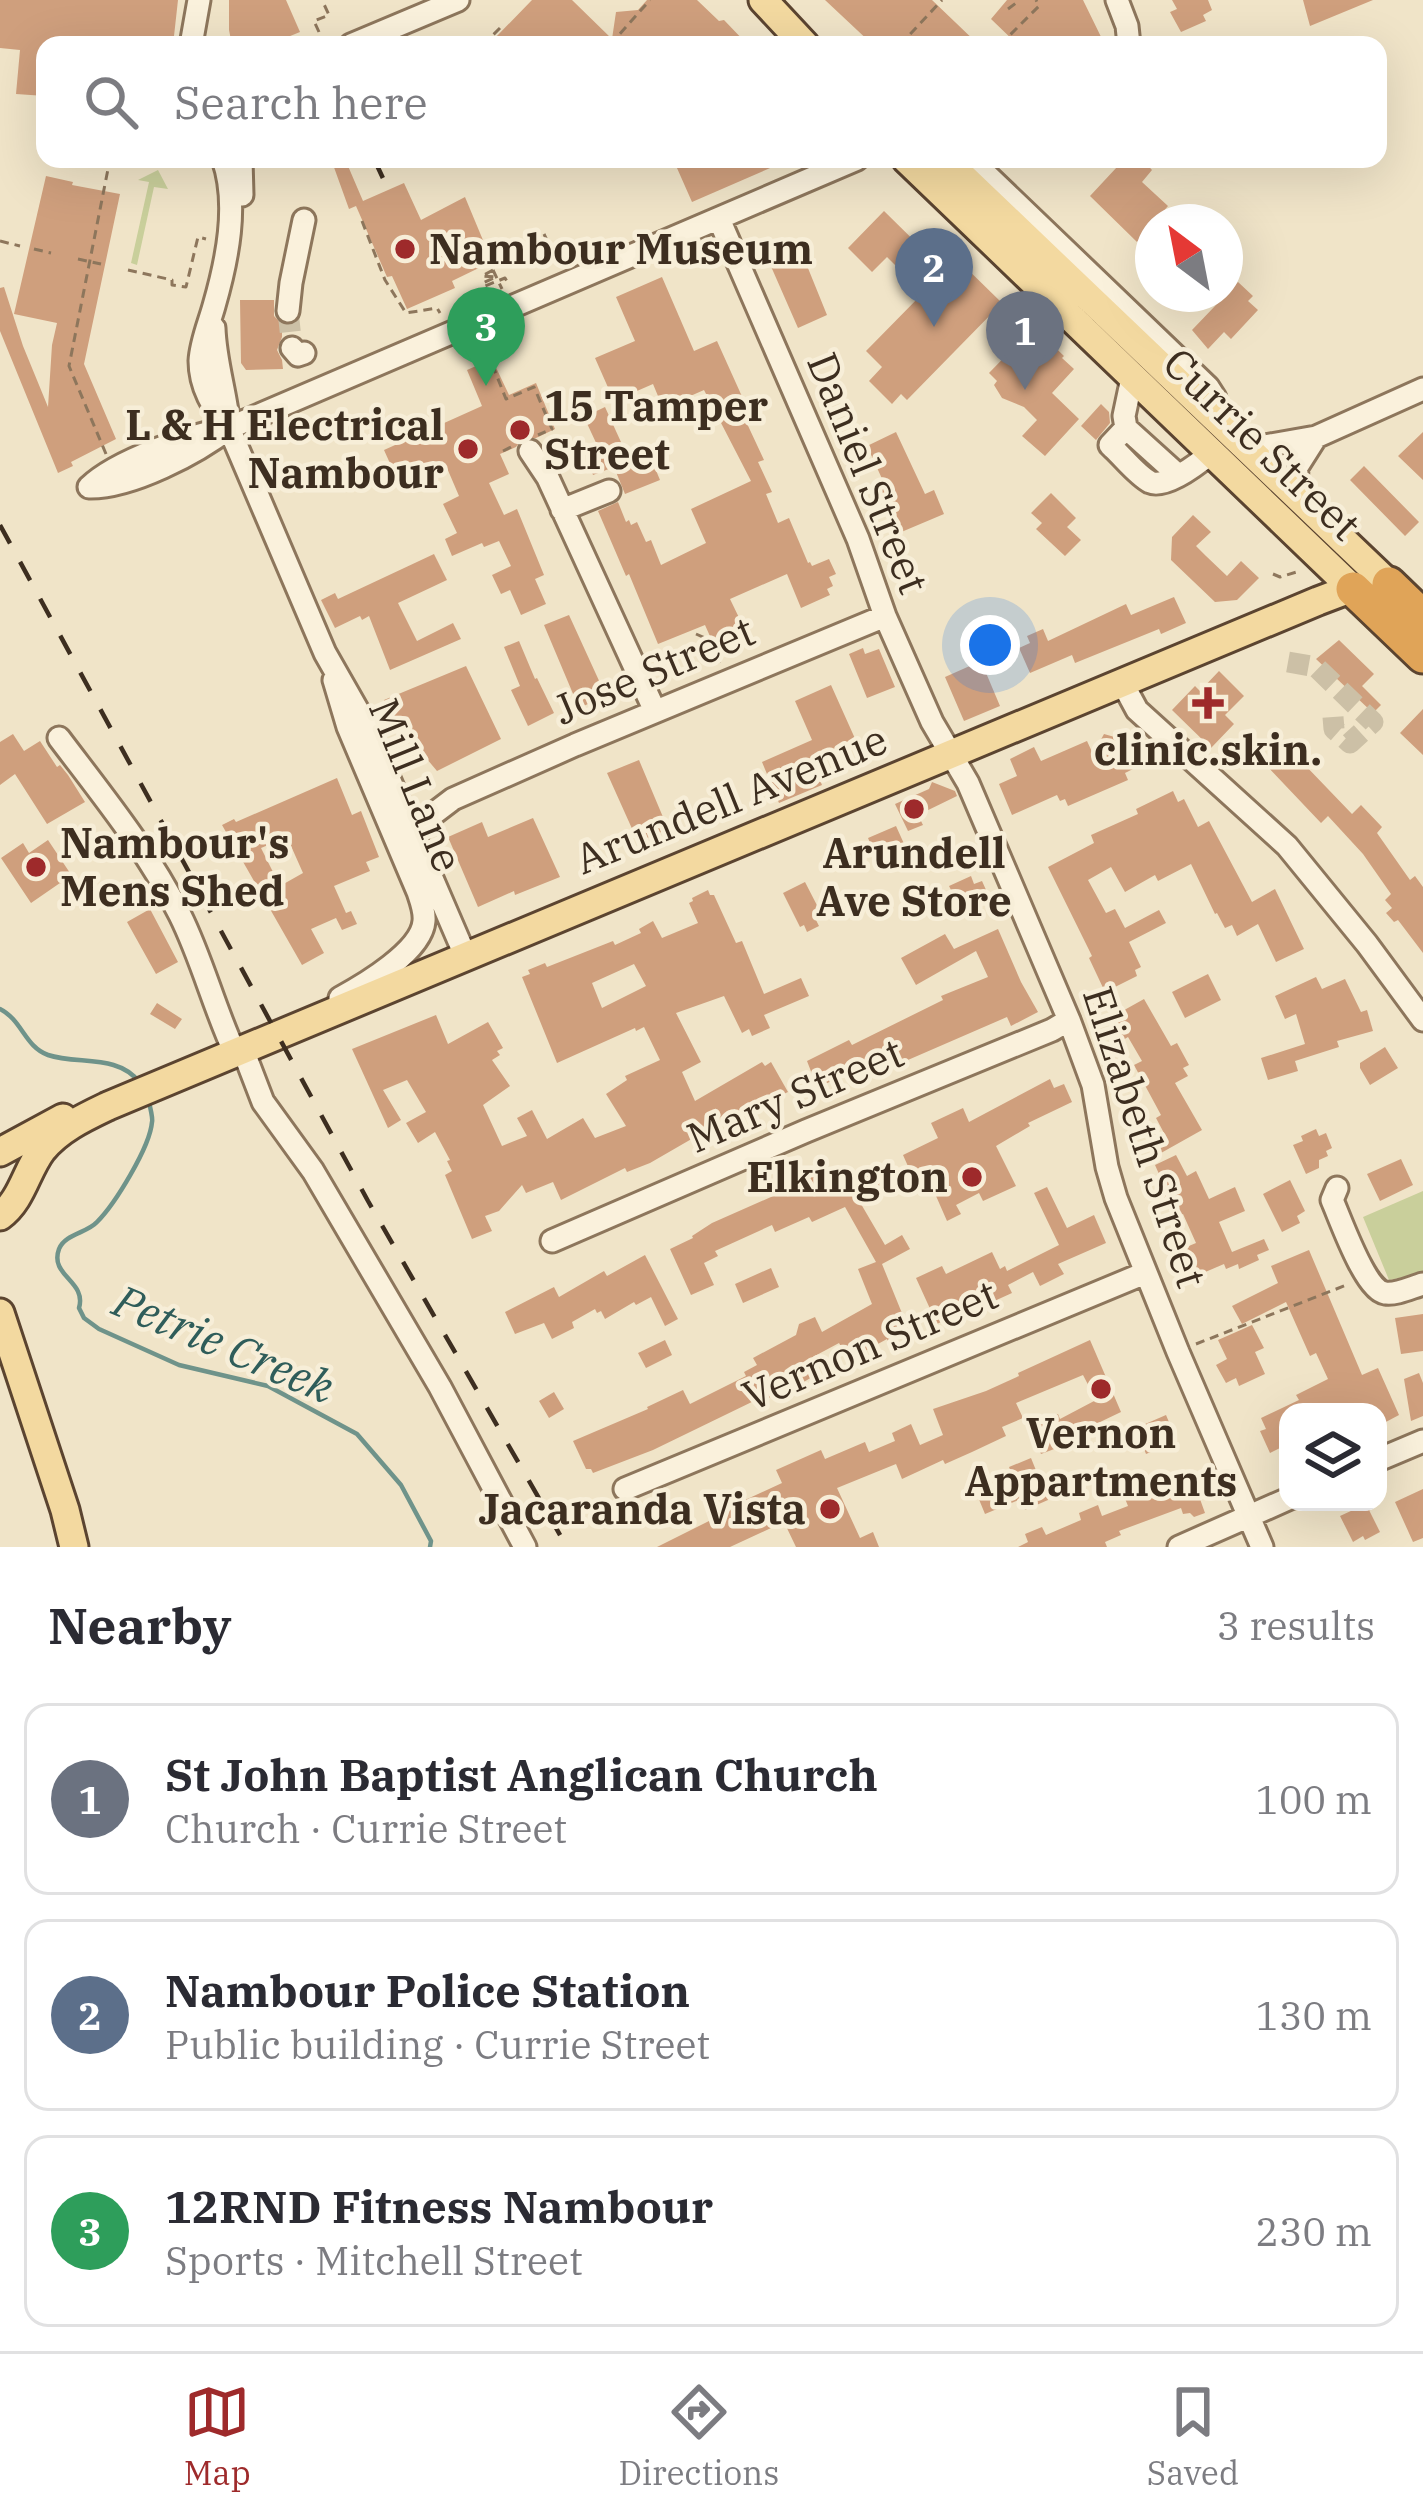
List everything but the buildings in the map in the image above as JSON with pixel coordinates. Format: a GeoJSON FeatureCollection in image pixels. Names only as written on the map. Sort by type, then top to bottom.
{"type":"FeatureCollection","features":[{"type":"Feature","properties":{"kind":"highway"},"geometry":{"type":"LineString","coordinates":[[1406,585],[1423,617]]}},
{"type":"Feature","properties":{"kind":"highway"},"geometry":{"type":"LineString","coordinates":[[1353,589],[1423,656]]}},
{"type":"Feature","properties":{"kind":"main road"},"geometry":{"type":"LineString","coordinates":[[762,1],[796,36]]}},
{"type":"Feature","properties":{"kind":"main road","name":"Currie Street"},"geometry":{"type":"LineString","coordinates":[[918,168],[1406,585]]}},
{"type":"Feature","properties":{"kind":"main road","name":"Currie Street"},"geometry":{"type":"LineString","coordinates":[[953,168],[1132,379],[1353,589]]}},
{"type":"Feature","properties":{"kind":"main road","name":"Arundell Avenue"},"geometry":{"type":"LineString","coordinates":[[0,1243],[11,1204],[44,1148],[98,1110],[1353,589],[1406,585]]}},
{"type":"Feature","properties":{"kind":"main road","name":"Arundell Avenue"},"geometry":{"type":"LineString","coordinates":[[0,1152],[58,1120],[98,1110]]}},
{"type":"Feature","properties":{"kind":"main road"},"geometry":{"type":"LineString","coordinates":[[0,1165],[15,1176],[18,1185],[11,1204]]}},
{"type":"Feature","properties":{"kind":"main road"},"geometry":{"type":"LineString","coordinates":[[0,1313],[74,1547]]}},
{"type":"Feature","properties":{"kind":"main road"},"geometry":{"type":"LineString","coordinates":[[0,1372],[48,1514],[54,1547]]}},
{"type":"Feature","properties":{"kind":"street"},"geometry":{"type":"LineString","coordinates":[[1117,0],[1128,34]]}},
{"type":"Feature","properties":{"kind":"street"},"geometry":{"type":"LineString","coordinates":[[372,36],[450,2]]}},
{"type":"Feature","properties":{"kind":"street"},"geometry":{"type":"LineString","coordinates":[[193,36],[198,4]]}},
{"type":"Feature","properties":{"kind":"street"},"geometry":{"type":"LineString","coordinates":[[198,4],[205,36]]}},
{"type":"Feature","properties":{"kind":"street","name":"Mill Lane"},"geometry":{"type":"LineString","coordinates":[[224,265],[231,207],[226,168]]}},
{"type":"Feature","properties":{"kind":"street","name":"Mill Lane"},"geometry":{"type":"LineString","coordinates":[[241,168],[241,205],[216,301],[215,346],[229,428],[332,667],[352,698],[395,791],[465,955]]}},
{"type":"Feature","properties":{"kind":"street"},"geometry":{"type":"LineString","coordinates":[[82,490],[168,464],[199,450],[229,428],[836,168]]}},
{"type":"Feature","properties":{"kind":"street"},"geometry":{"type":"LineString","coordinates":[[973,168],[982,170],[1191,370],[1215,396],[1208,412]]}},
{"type":"Feature","properties":{"kind":"street","name":"Daniel Street"},"geometry":{"type":"LineString","coordinates":[[719,219],[845,508],[885,616],[951,754]]}},
{"type":"Feature","properties":{"kind":"street"},"geometry":{"type":"LineString","coordinates":[[288,310],[304,220]]}},
{"type":"Feature","properties":{"kind":"street"},"geometry":{"type":"LineString","coordinates":[[1132,379],[1126,428],[1110,445],[1151,482],[1163,484],[1210,453]]}},
{"type":"Feature","properties":{"kind":"street"},"geometry":{"type":"LineString","coordinates":[[1248,449],[1316,436],[1423,389]]}},
{"type":"Feature","properties":{"kind":"street"},"geometry":{"type":"LineString","coordinates":[[1296,494],[1297,467],[1316,436]]}},
{"type":"Feature","properties":{"kind":"street"},"geometry":{"type":"LineString","coordinates":[[528,444],[571,514],[656,711]]}},
{"type":"Feature","properties":{"kind":"street"},"geometry":{"type":"LineString","coordinates":[[571,514],[609,491]]}},
{"type":"Feature","properties":{"kind":"street","name":"Jose Street"},"geometry":{"type":"LineString","coordinates":[[415,836],[428,818],[454,799],[885,616]]}},
{"type":"Feature","properties":{"kind":"street","name":"Mill Lane"},"geometry":{"type":"LineString","coordinates":[[311,1023],[404,952],[424,923],[418,892],[343,714],[332,667]]}},
{"type":"Feature","properties":{"kind":"street"},"geometry":{"type":"LineString","coordinates":[[1123,683],[1137,710],[1287,846],[1423,1020]]}},
{"type":"Feature","properties":{"kind":"street"},"geometry":{"type":"LineString","coordinates":[[59,739],[163,882],[263,1102],[313,1171],[428,1367],[525,1547]]}},
{"type":"Feature","properties":{"kind":"street","name":"Elizabeth Street"},"geometry":{"type":"LineString","coordinates":[[951,754],[968,783],[1069,1020],[1094,1085],[1106,1167],[1145,1274],[1262,1547]]}},
{"type":"Feature","properties":{"kind":"street"},"geometry":{"type":"LineString","coordinates":[[395,791],[428,801],[454,799]]}},
{"type":"Feature","properties":{"kind":"street","name":"Mary Street"},"geometry":{"type":"LineString","coordinates":[[552,1241],[1069,1020]]}},
{"type":"Feature","properties":{"kind":"street"},"geometry":{"type":"LineString","coordinates":[[1337,1188],[1332,1200],[1377,1290],[1386,1294],[1423,1284]]}},
{"type":"Feature","properties":{"kind":"street","name":"Vernon Street"},"geometry":{"type":"LineString","coordinates":[[625,1489],[1145,1274]]}},
{"type":"Feature","properties":{"kind":"street"},"geometry":{"type":"LineString","coordinates":[[1387,1456],[1423,1441]]}},
{"type":"Feature","properties":{"kind":"street"},"geometry":{"type":"LineString","coordinates":[[1179,1547],[1279,1503]]}},
{"type":"Feature","properties":{"kind":"path"},"geometry":{"type":"LineString","coordinates":[[319,32],[314,21],[329,15],[322,0]]}},
{"type":"Feature","properties":{"kind":"path"},"geometry":{"type":"LineString","coordinates":[[618,36],[650,0]]}},
{"type":"Feature","properties":{"kind":"path"},"geometry":{"type":"LineString","coordinates":[[908,36],[942,0]]}},
{"type":"Feature","properties":{"kind":"path"},"geometry":{"type":"LineString","coordinates":[[1008,9],[1020,0]]}},
{"type":"Feature","properties":{"kind":"path"},"geometry":{"type":"LineString","coordinates":[[1009,36],[1039,5],[1036,0]]}},
{"type":"Feature","properties":{"kind":"path"},"geometry":{"type":"LineString","coordinates":[[492,36],[500,28]]}},
{"type":"Feature","properties":{"kind":"path"},"geometry":{"type":"LineString","coordinates":[[107,455],[69,366],[108,168]]}},
{"type":"Feature","properties":{"kind":"path"},"geometry":{"type":"LineString","coordinates":[[362,221],[406,314],[437,308],[440,313]]}},
{"type":"Feature","properties":{"kind":"path"},"geometry":{"type":"LineString","coordinates":[[544,234],[557,262]]}},
{"type":"Feature","properties":{"kind":"path"},"geometry":{"type":"LineString","coordinates":[[128,270],[186,286],[198,237],[206,239]]}},
{"type":"Feature","properties":{"kind":"path"},"geometry":{"type":"LineString","coordinates":[[0,242],[20,246]]}},
{"type":"Feature","properties":{"kind":"path"},"geometry":{"type":"LineString","coordinates":[[34,249],[50,253]]}},
{"type":"Feature","properties":{"kind":"path"},"geometry":{"type":"LineString","coordinates":[[78,259],[101,264]]}},
{"type":"Feature","properties":{"kind":"path"},"geometry":{"type":"LineString","coordinates":[[502,289],[497,279],[505,278],[509,285]]}},
{"type":"Feature","properties":{"kind":"path"},"geometry":{"type":"LineString","coordinates":[[497,332],[486,349],[506,399],[534,387],[552,429],[528,444],[503,451]]}},
{"type":"Feature","properties":{"kind":"path"},"geometry":{"type":"LineString","coordinates":[[1274,574],[1280,577],[1308,569]]}},
{"type":"Feature","properties":{"kind":"path"},"geometry":{"type":"LineString","coordinates":[[696,634],[707,638],[721,664]]}},
{"type":"Feature","properties":{"kind":"path"},"geometry":{"type":"LineString","coordinates":[[1178,1352],[1367,1276]]}},
{"type":"Feature","properties":{"kind":"green space"},"geometry":{"type":"Polygon","coordinates":[[[158,170],[168,189],[154,187],[137,265],[131,263],[149,182],[138,180],[158,170]]]}},
{"type":"Feature","properties":{"kind":"green space"},"geometry":{"type":"Polygon","coordinates":[[[1423,1191],[1423,1273],[1389,1280],[1363,1217],[1423,1191]]]}},
{"type":"Feature","properties":{"kind":"waterway","name":"Petrie Creek"},"geometry":{"type":"LineString","coordinates":[[0,1009],[40,1051],[120,1067],[139,1082]]}},
{"type":"Feature","properties":{"kind":"waterway","name":"Petrie Creek"},"geometry":{"type":"LineString","coordinates":[[149,1103],[150,1133],[122,1189],[97,1222],[59,1249],[59,1266],[78,1291],[84,1318],[179,1365],[268,1386],[357,1434],[401,1485],[430,1547]]}},
{"type":"Feature","properties":{"kind":"tunnel"},"geometry":{"type":"LineString","coordinates":[[288,311],[292,348]]}},
{"type":"Feature","properties":{"kind":"tunnel"},"geometry":{"type":"LineString","coordinates":[[1288,662],[1316,667],[1373,722],[1350,743],[1334,729],[1333,717]]}},
{"type":"Feature","properties":{"kind":"railway"},"geometry":{"type":"LineString","coordinates":[[378,168],[388,189]]}},
{"type":"Feature","properties":{"kind":"railway"},"geometry":{"type":"LineString","coordinates":[[0,525],[368,1201],[567,1547]]}},
{"type":"Feature","properties":{"kind":"place","name":"Nambour Museum"},"geometry":{"type":"Point","coordinates":[405,249]}},
{"type":"Feature","properties":{"kind":"place","name":"Nambour Police Station"},"geometry":{"type":"Point","coordinates":[934,327]}},
{"type":"Feature","properties":{"kind":"place","name":"12RND Fitness Nambour"},"geometry":{"type":"Point","coordinates":[486,386]}},
{"type":"Feature","properties":{"kind":"place","name":"St John Baptist Anglican Church"},"geometry":{"type":"Point","coordinates":[1025,390]}},
{"type":"Feature","properties":{"kind":"place","name":"15 Tamper Street"},"geometry":{"type":"Point","coordinates":[520,430]}},
{"type":"Feature","properties":{"kind":"place","name":"L & H Electrical Nambour"},"geometry":{"type":"Point","coordinates":[468,449]}},
{"type":"Feature","properties":{"kind":"place","name":"clinic.skin."},"geometry":{"type":"Point","coordinates":[1208,703]}},
{"type":"Feature","properties":{"kind":"place","name":"Arundell Ave Store"},"geometry":{"type":"Point","coordinates":[914,809]}},
{"type":"Feature","properties":{"kind":"place","name":"Nambour's Mens Shed"},"geometry":{"type":"Point","coordinates":[36,867]}},
{"type":"Feature","properties":{"kind":"place","name":"Elkington"},"geometry":{"type":"Point","coordinates":[972,1177]}},
{"type":"Feature","properties":{"kind":"place","name":"Vernon Appartments"},"geometry":{"type":"Point","coordinates":[1101,1389]}},
{"type":"Feature","properties":{"kind":"place","name":"Jacaranda Vista"},"geometry":{"type":"Point","coordinates":[830,1509]}}]}
